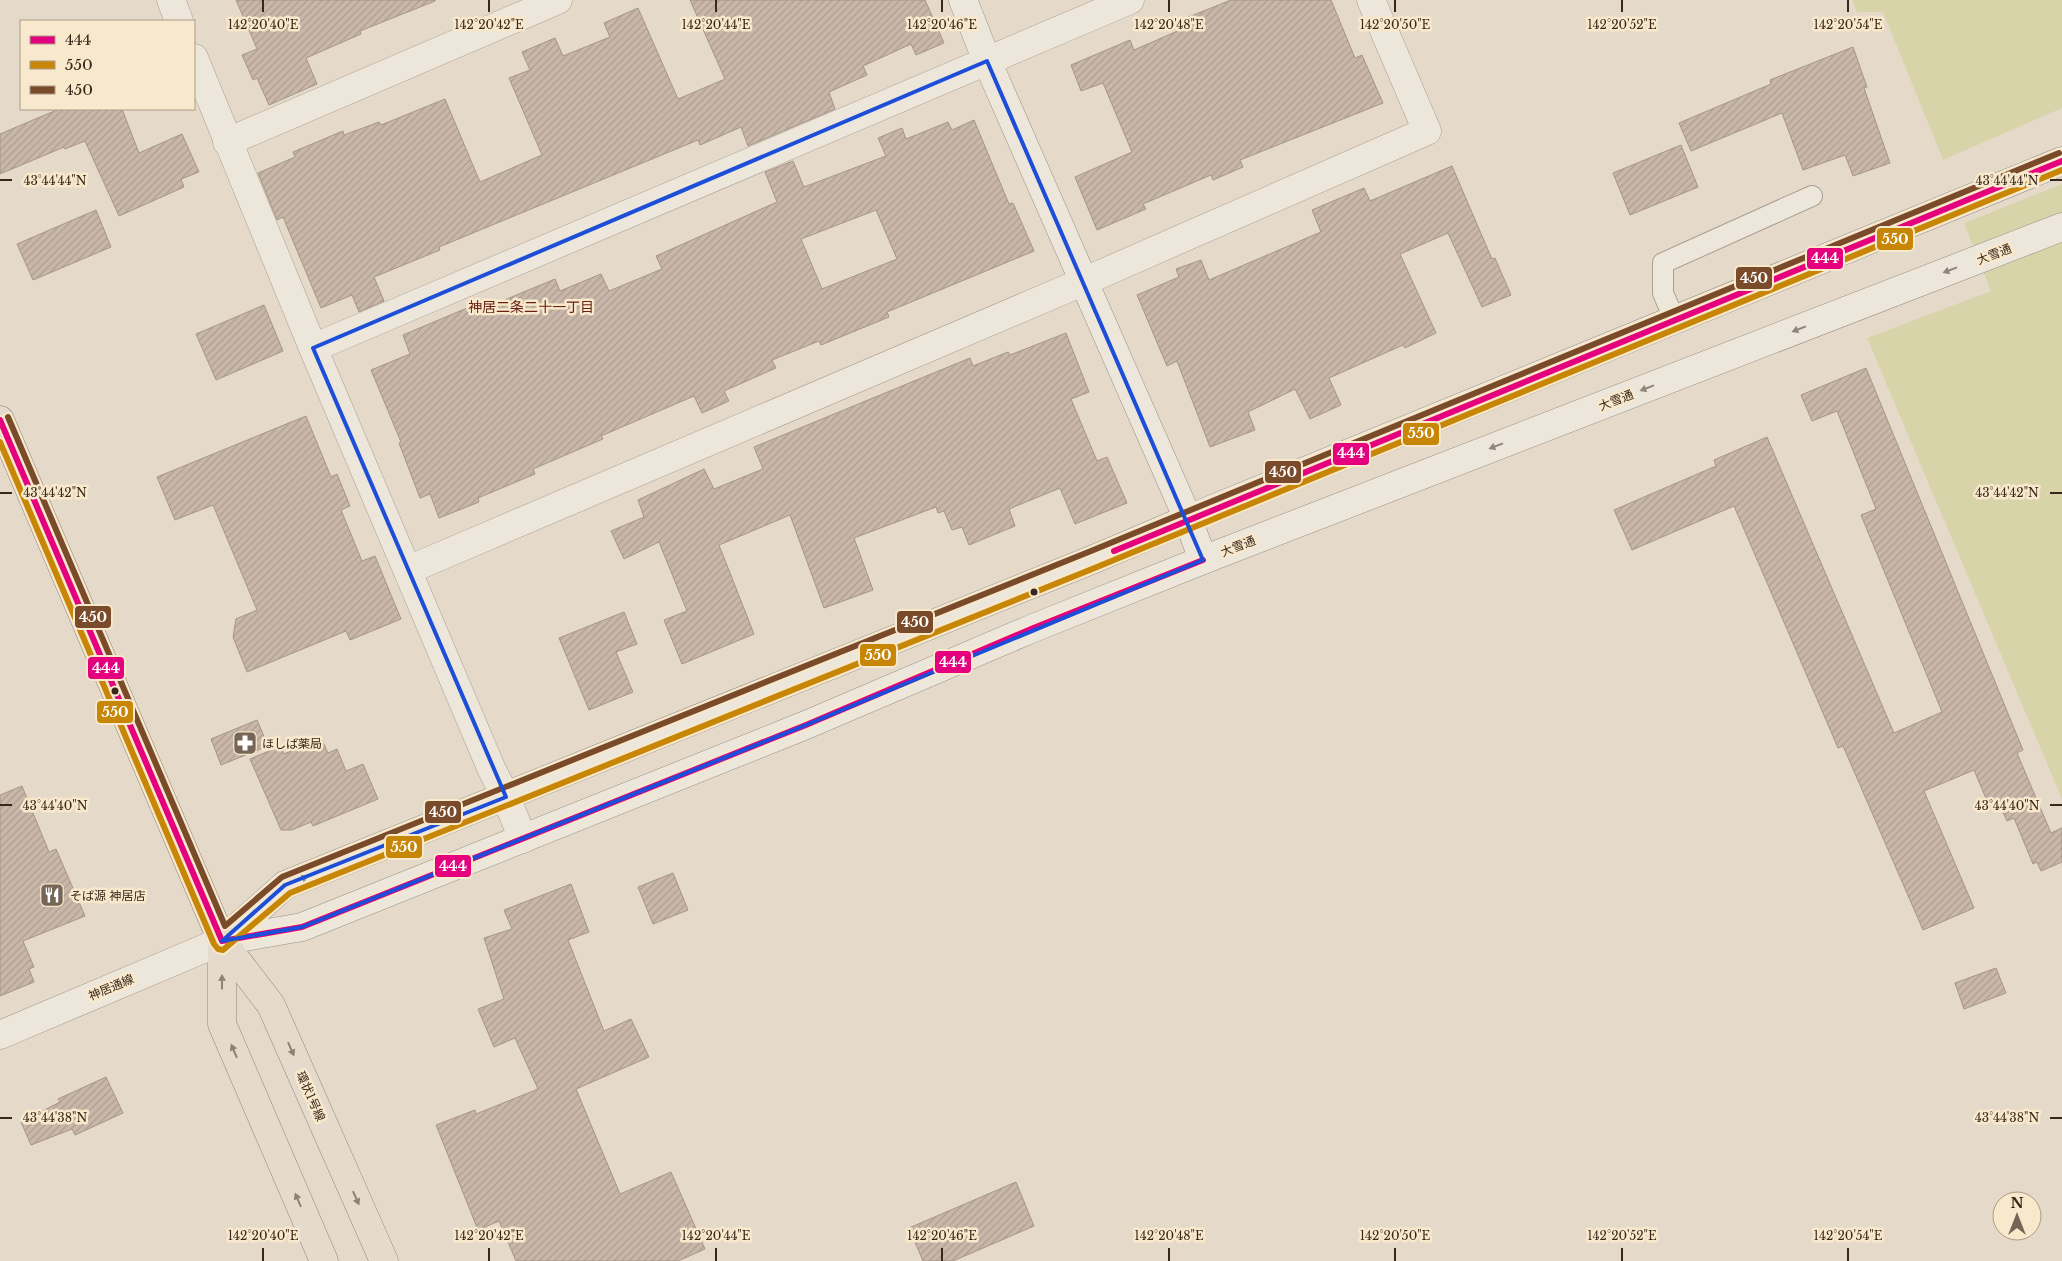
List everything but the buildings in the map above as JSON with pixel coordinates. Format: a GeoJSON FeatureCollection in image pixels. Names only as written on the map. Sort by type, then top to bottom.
{"type":"FeatureCollection","features":[{"type":"Feature","properties":{"kind":"main road","name":"環状1号線"},"geometry":{"type":"LineString","coordinates":[[0,420],[222,941],[271,1005],[384,1261]]}},
{"type":"Feature","properties":{"kind":"main road","name":"環状1号線"},"geometry":{"type":"LineString","coordinates":[[222,941],[222,1024],[324,1261]]}},
{"type":"Feature","properties":{"kind":"street"},"geometry":{"type":"LineString","coordinates":[[170,0],[179,20]]}},
{"type":"Feature","properties":{"kind":"street"},"geometry":{"type":"LineString","coordinates":[[227,142],[558,0]]}},
{"type":"Feature","properties":{"kind":"street"},"geometry":{"type":"LineString","coordinates":[[963,0],[987,61],[1188,519],[1203,560]]}},
{"type":"Feature","properties":{"kind":"street"},"geometry":{"type":"LineString","coordinates":[[313,348],[1130,0]]}},
{"type":"Feature","properties":{"kind":"street"},"geometry":{"type":"LineString","coordinates":[[408,570],[1085,281],[1427,131],[1371,0]]}},
{"type":"Feature","properties":{"kind":"street"},"geometry":{"type":"LineString","coordinates":[[195,61],[313,348],[523,839]]}},
{"type":"Feature","properties":{"kind":"street"},"geometry":{"type":"LineString","coordinates":[[222,941],[285,885],[1094,559],[2052,165]]}},
{"type":"Feature","properties":{"kind":"street","name":"大雪通"},"geometry":{"type":"LineString","coordinates":[[222,941],[302,927],[806,725],[1031,629],[1203,560],[2062,227]]}},
{"type":"Feature","properties":{"kind":"street","name":"神居通線"},"geometry":{"type":"LineString","coordinates":[[0,1035],[222,941]]}},
{"type":"Feature","properties":{"kind":"lane"},"geometry":{"type":"LineString","coordinates":[[1675,321],[1663,293],[1663,263],[1812,196]]}},
{"type":"Feature","properties":{"kind":"highlighted area"},"geometry":{"type":"Polygon","coordinates":[[[987,61],[1203,560],[806,725],[302,927],[222,941],[285,885],[506,797],[313,348],[987,61]]]}},
{"type":"Feature","properties":{"kind":"shaded area"},"geometry":{"type":"Polygon","coordinates":[[[1852,0],[2062,0],[2062,108],[1943,160],[1883,12],[1857,12],[1852,0]]]}},
{"type":"Feature","properties":{"kind":"shaded area"},"geometry":{"type":"Polygon","coordinates":[[[2062,184],[2062,799],[1867,338],[1991,291],[1964,223],[2062,184]]]}},
{"type":"Feature","properties":{"kind":"transit line","name":"450"},"geometry":{"type":"LineString","coordinates":[[8,417],[225,926],[282,877],[1091,551],[2059,153]]}},
{"type":"Feature","properties":{"kind":"transit line","name":"444"},"geometry":{"type":"LineString","coordinates":[[1114,551],[2062,161]]}},
{"type":"Feature","properties":{"kind":"transit line","name":"550"},"geometry":{"type":"LineString","coordinates":[[0,442],[214,944],[218,949],[223,950],[290,893],[1097,567],[2062,170]]}},
{"type":"Feature","properties":{"kind":"transit line","name":"444"},"geometry":{"type":"LineString","coordinates":[[0,420],[222,941],[302,927],[806,725],[1031,629],[1203,560]]}},
{"type":"Feature","properties":{"kind":"place","name":"ほしば薬局"},"geometry":{"type":"Point","coordinates":[245,743]}},
{"type":"Feature","properties":{"kind":"place","name":"そば源 神居店"},"geometry":{"type":"Point","coordinates":[52,895]}},
{"type":"Feature","properties":{"kind":"district","name":"神居二条二十一丁目"},"geometry":{"type":"Point","coordinates":[531,307]}}]}
